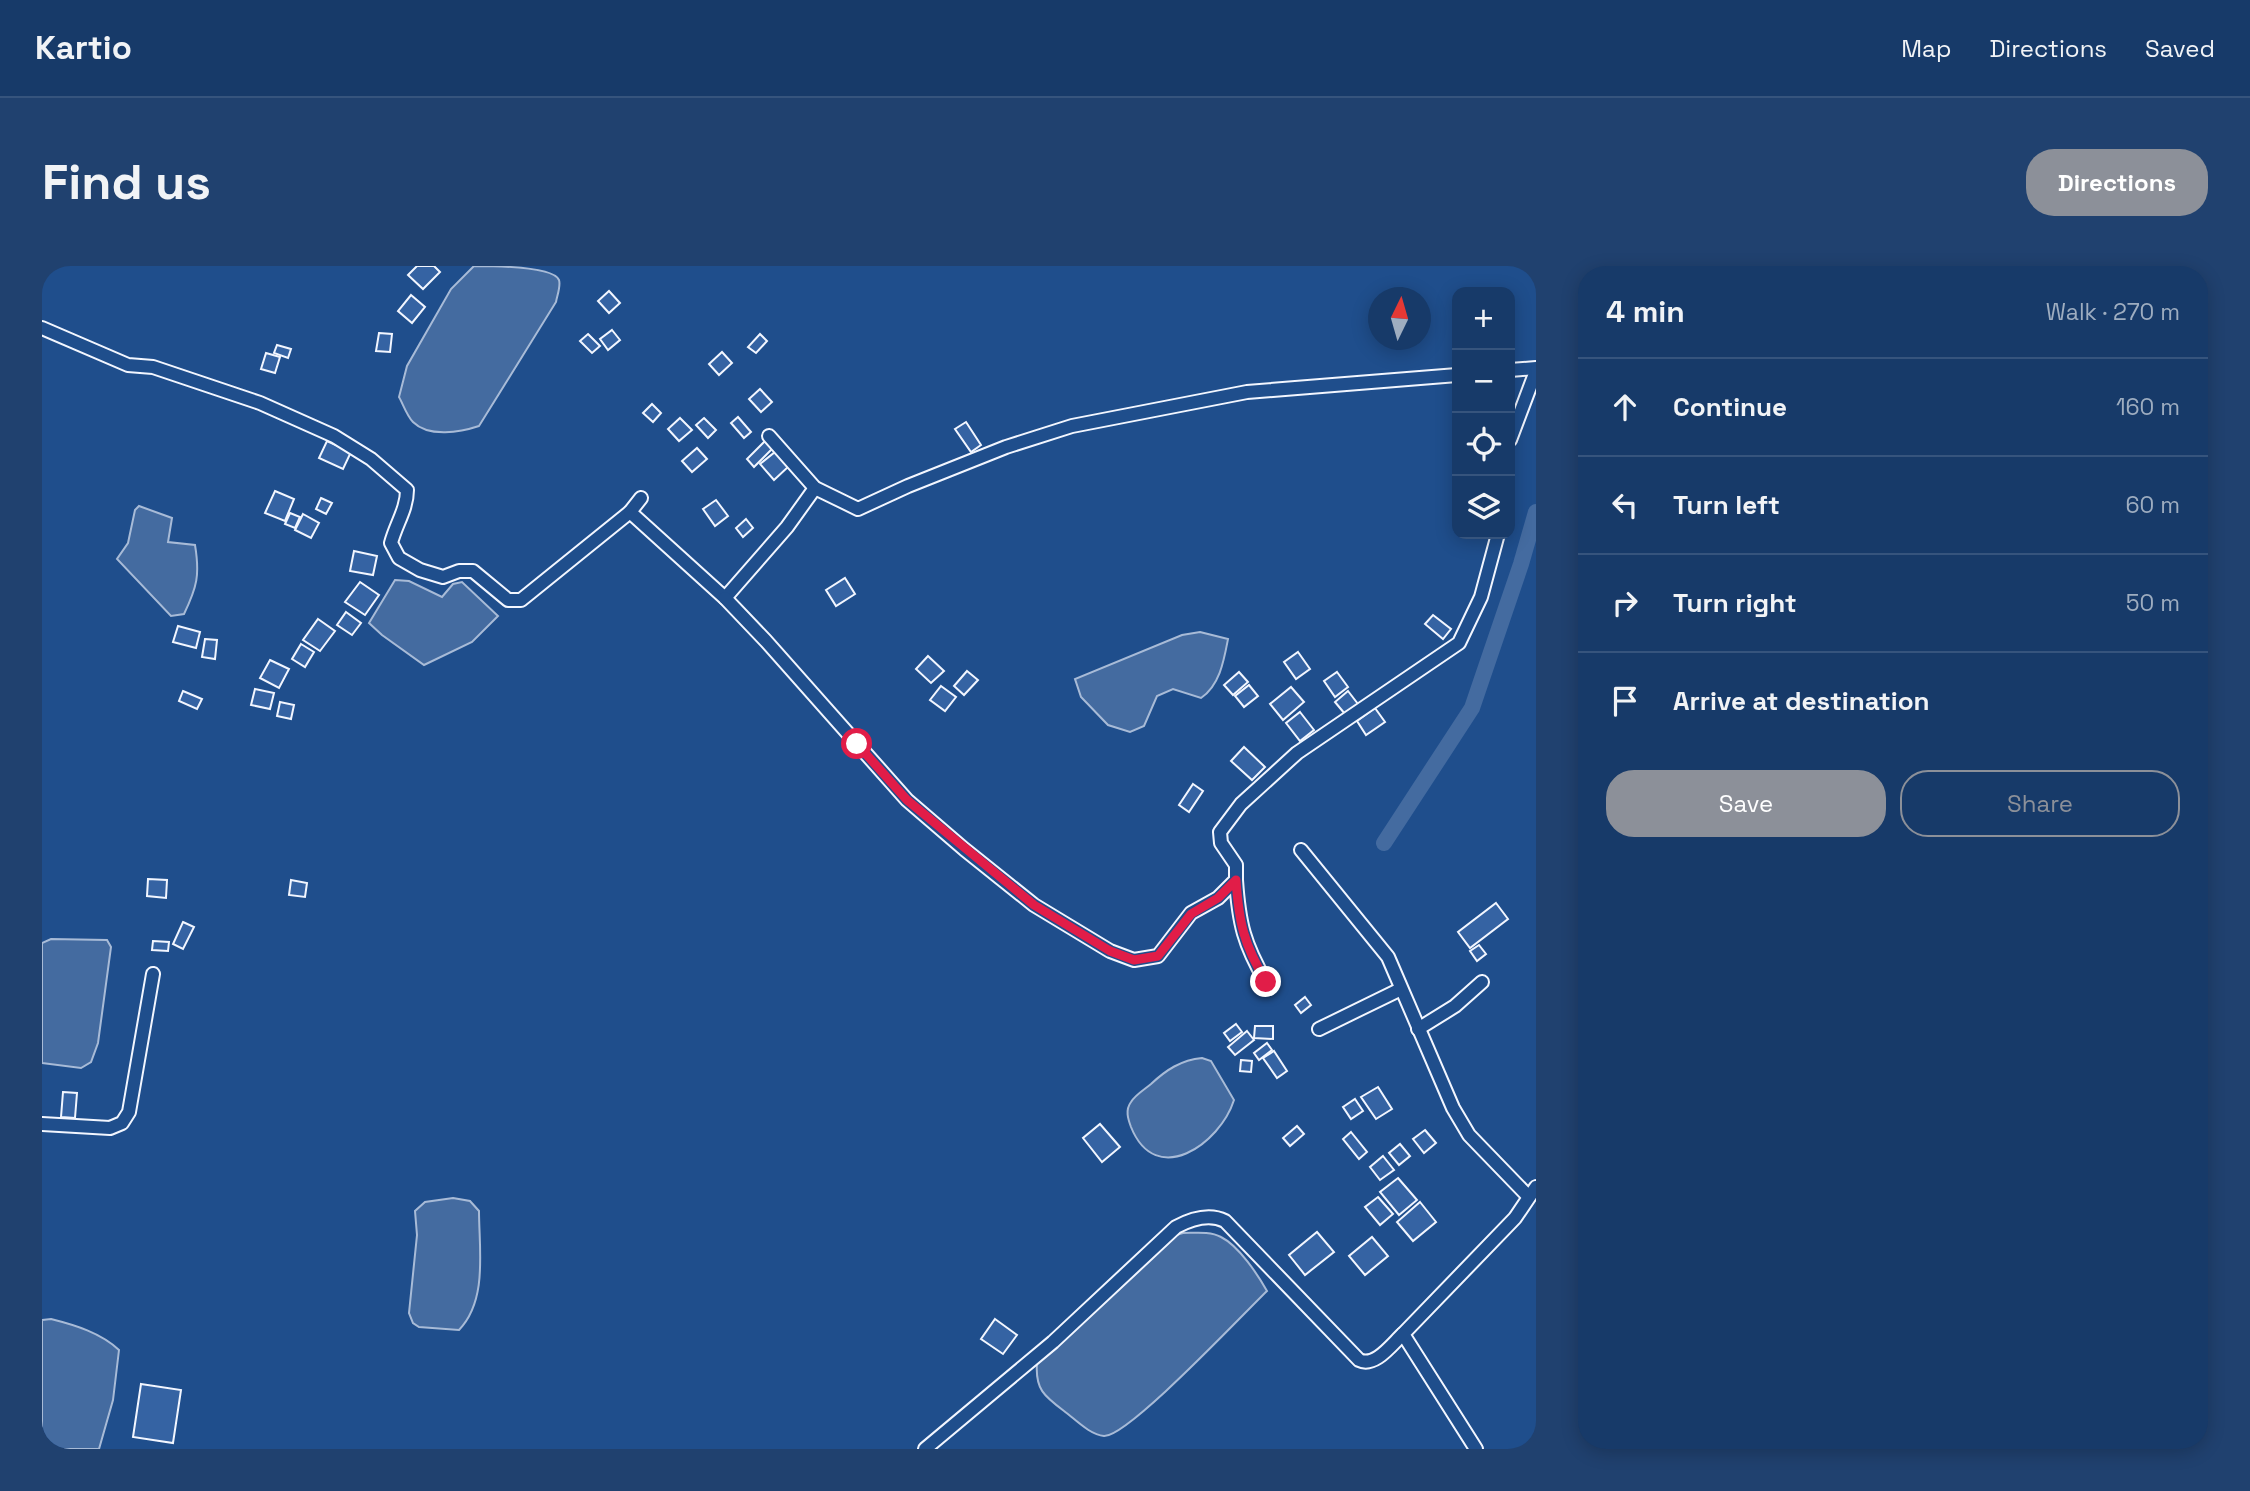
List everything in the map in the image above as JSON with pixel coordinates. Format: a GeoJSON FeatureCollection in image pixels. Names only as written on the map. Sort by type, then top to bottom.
{"type":"FeatureCollection","features":[{"type":"Feature","properties":{"kind":"street"},"geometry":{"type":"LineString","coordinates":[[42,328],[128,365],[153,367],[260,403],[334,436],[371,459],[407,490],[407,504],[394,529],[391,543],[399,558],[420,570],[443,577],[465,569],[473,571],[508,600],[521,600],[630,512],[641,498]]}},
{"type":"Feature","properties":{"kind":"street"},"geometry":{"type":"LineString","coordinates":[[1515,370],[1536,370],[1515,427]]}},
{"type":"Feature","properties":{"kind":"street"},"geometry":{"type":"LineString","coordinates":[[769,436],[816,488],[858,509],[1006,447],[1072,425],[1247,392],[1452,375]]}},
{"type":"Feature","properties":{"kind":"street"},"geometry":{"type":"LineString","coordinates":[[725,598],[787,527],[816,488]]}},
{"type":"Feature","properties":{"kind":"street"},"geometry":{"type":"LineString","coordinates":[[630,512],[725,598],[907,800],[1034,905],[1110,951],[1134,960],[1158,956],[1191,914],[1218,898],[1236,880]]}},
{"type":"Feature","properties":{"kind":"street"},"geometry":{"type":"LineString","coordinates":[[1266,982],[1249,954],[1240,927],[1236,865],[1221,843],[1220,832],[1241,804],[1297,753],[1459,643],[1480,597],[1496,539]]}},
{"type":"Feature","properties":{"kind":"street"},"geometry":{"type":"LineString","coordinates":[[925,1449],[1054,1342],[1176,1227],[1197,1218],[1219,1218],[1225,1221],[1364,1363],[1373,1361],[1404,1334],[1507,1226],[1532,1192],[1469,1135],[1453,1108],[1388,957],[1301,850]]}},
{"type":"Feature","properties":{"kind":"street"},"geometry":{"type":"LineString","coordinates":[[42,1124],[110,1128],[122,1123],[129,1112],[153,974]]}},
{"type":"Feature","properties":{"kind":"street"},"geometry":{"type":"LineString","coordinates":[[1418,1028],[1455,1006],[1482,982]]}},
{"type":"Feature","properties":{"kind":"street"},"geometry":{"type":"LineString","coordinates":[[1319,1028],[1401,989]]}},
{"type":"Feature","properties":{"kind":"street"},"geometry":{"type":"LineString","coordinates":[[1404,1334],[1476,1449]]}},
{"type":"Feature","properties":{"kind":"water"},"geometry":{"type":"Polygon","coordinates":[[[474,266],[534,269],[554,275],[559,280],[556,302],[479,426],[454,432],[428,430],[411,419],[399,397],[407,366],[451,289],[474,266]]]}},
{"type":"Feature","properties":{"kind":"water"},"geometry":{"type":"Polygon","coordinates":[[[139,506],[172,518],[168,542],[195,545],[196,581],[184,614],[171,616],[117,559],[128,543],[135,510],[139,506]]]}},
{"type":"Feature","properties":{"kind":"water"},"geometry":{"type":"Polygon","coordinates":[[[395,580],[409,581],[442,597],[453,584],[462,582],[498,616],[472,642],[424,665],[369,623],[395,580]]]}},
{"type":"Feature","properties":{"kind":"water"},"geometry":{"type":"Polygon","coordinates":[[[1200,632],[1228,639],[1217,679],[1201,698],[1173,689],[1157,696],[1144,726],[1130,732],[1108,725],[1081,697],[1075,679],[1182,635],[1200,632]]]}},
{"type":"Feature","properties":{"kind":"water"},"geometry":{"type":"Polygon","coordinates":[[[51,939],[107,940],[111,947],[98,1043],[91,1062],[81,1068],[42,1063],[42,943],[51,939]]]}},
{"type":"Feature","properties":{"kind":"water"},"geometry":{"type":"Polygon","coordinates":[[[1202,1058],[1211,1061],[1234,1100],[1227,1116],[1216,1132],[1187,1153],[1171,1157],[1156,1155],[1142,1145],[1131,1127],[1129,1105],[1168,1070],[1181,1063],[1202,1058]]]}},
{"type":"Feature","properties":{"kind":"water"},"geometry":{"type":"Polygon","coordinates":[[[453,1198],[470,1201],[479,1211],[478,1289],[468,1318],[459,1330],[419,1327],[413,1323],[409,1313],[417,1235],[415,1211],[425,1202],[453,1198]]]}},
{"type":"Feature","properties":{"kind":"water"},"geometry":{"type":"Polygon","coordinates":[[[1183,1233],[1212,1234],[1228,1241],[1247,1261],[1267,1291],[1186,1372],[1136,1417],[1117,1431],[1104,1436],[1093,1433],[1042,1391],[1037,1363],[1166,1238],[1183,1233]]]}},
{"type":"Feature","properties":{"kind":"water"},"geometry":{"type":"Polygon","coordinates":[[[51,1319],[96,1334],[119,1350],[113,1400],[99,1449],[42,1449],[42,1320],[51,1319]]]}},
{"type":"Feature","properties":{"kind":"building"},"geometry":{"type":"Polygon","coordinates":[[[417,266],[434,266],[440,272],[423,289],[408,275],[417,266]]]}},
{"type":"Feature","properties":{"kind":"building"},"geometry":{"type":"Polygon","coordinates":[[[609,291],[620,303],[609,313],[598,301],[609,291]]]}},
{"type":"Feature","properties":{"kind":"building"},"geometry":{"type":"Polygon","coordinates":[[[411,295],[425,307],[412,323],[398,311],[411,295]]]}},
{"type":"Feature","properties":{"kind":"building"},"geometry":{"type":"Polygon","coordinates":[[[612,330],[620,340],[608,350],[600,339],[612,330]]]}},
{"type":"Feature","properties":{"kind":"building"},"geometry":{"type":"Polygon","coordinates":[[[379,333],[392,334],[390,352],[376,351],[379,333]]]}},
{"type":"Feature","properties":{"kind":"building"},"geometry":{"type":"Polygon","coordinates":[[[588,334],[600,346],[592,353],[580,341],[588,334]]]}},
{"type":"Feature","properties":{"kind":"building"},"geometry":{"type":"Polygon","coordinates":[[[760,334],[767,341],[756,353],[748,347],[760,334]]]}},
{"type":"Feature","properties":{"kind":"building"},"geometry":{"type":"Polygon","coordinates":[[[277,345],[291,349],[288,358],[274,353],[277,345]]]}},
{"type":"Feature","properties":{"kind":"building"},"geometry":{"type":"Polygon","coordinates":[[[722,352],[732,363],[719,375],[709,364],[722,352]]]}},
{"type":"Feature","properties":{"kind":"building"},"geometry":{"type":"Polygon","coordinates":[[[266,353],[280,357],[275,373],[261,369],[266,353]]]}},
{"type":"Feature","properties":{"kind":"building"},"geometry":{"type":"Polygon","coordinates":[[[760,389],[772,402],[761,412],[749,399],[760,389]]]}},
{"type":"Feature","properties":{"kind":"building"},"geometry":{"type":"Polygon","coordinates":[[[652,404],[661,413],[653,422],[643,413],[652,404]]]}},
{"type":"Feature","properties":{"kind":"building"},"geometry":{"type":"Polygon","coordinates":[[[738,417],[751,432],[744,438],[731,423],[738,417]]]}},
{"type":"Feature","properties":{"kind":"building"},"geometry":{"type":"Polygon","coordinates":[[[680,418],[692,430],[679,441],[668,429],[680,418]]]}},
{"type":"Feature","properties":{"kind":"building"},"geometry":{"type":"Polygon","coordinates":[[[704,418],[716,430],[708,438],[696,425],[704,418]]]}},
{"type":"Feature","properties":{"kind":"building"},"geometry":{"type":"Polygon","coordinates":[[[966,422],[981,445],[971,452],[955,429],[966,422]]]}},
{"type":"Feature","properties":{"kind":"building"},"geometry":{"type":"Polygon","coordinates":[[[327,441],[351,452],[343,469],[319,458],[327,441]]]}},
{"type":"Feature","properties":{"kind":"building"},"geometry":{"type":"Polygon","coordinates":[[[765,441],[772,449],[754,467],[747,459],[765,441]]]}},
{"type":"Feature","properties":{"kind":"building"},"geometry":{"type":"Polygon","coordinates":[[[697,448],[707,459],[692,472],[682,461],[697,448]]]}},
{"type":"Feature","properties":{"kind":"building"},"geometry":{"type":"Polygon","coordinates":[[[775,452],[788,467],[774,480],[760,464],[775,452]]]}},
{"type":"Feature","properties":{"kind":"building"},"geometry":{"type":"Polygon","coordinates":[[[275,491],[294,499],[285,521],[265,513],[275,491]]]}},
{"type":"Feature","properties":{"kind":"building"},"geometry":{"type":"Polygon","coordinates":[[[321,498],[332,503],[326,514],[316,509],[321,498]]]}},
{"type":"Feature","properties":{"kind":"building"},"geometry":{"type":"Polygon","coordinates":[[[716,500],[728,516],[715,526],[703,509],[716,500]]]}},
{"type":"Feature","properties":{"kind":"building"},"geometry":{"type":"Polygon","coordinates":[[[290,513],[300,517],[295,528],[285,524],[290,513]]]}},
{"type":"Feature","properties":{"kind":"building"},"geometry":{"type":"Polygon","coordinates":[[[303,514],[319,523],[311,538],[295,530],[303,514]]]}},
{"type":"Feature","properties":{"kind":"building"},"geometry":{"type":"Polygon","coordinates":[[[746,519],[753,528],[743,537],[736,528],[746,519]]]}},
{"type":"Feature","properties":{"kind":"building"},"geometry":{"type":"Polygon","coordinates":[[[354,551],[377,556],[373,575],[350,571],[354,551]]]}},
{"type":"Feature","properties":{"kind":"building"},"geometry":{"type":"Polygon","coordinates":[[[845,578],[855,594],[836,606],[826,590],[845,578]]]}},
{"type":"Feature","properties":{"kind":"building"},"geometry":{"type":"Polygon","coordinates":[[[360,582],[379,595],[365,615],[345,602],[360,582]]]}},
{"type":"Feature","properties":{"kind":"building"},"geometry":{"type":"Polygon","coordinates":[[[346,612],[361,623],[352,635],[337,625],[346,612]]]}},
{"type":"Feature","properties":{"kind":"building"},"geometry":{"type":"Polygon","coordinates":[[[1433,615],[1451,629],[1443,639],[1425,624],[1433,615]]]}},
{"type":"Feature","properties":{"kind":"building"},"geometry":{"type":"Polygon","coordinates":[[[318,619],[335,631],[320,651],[303,640],[318,619]]]}},
{"type":"Feature","properties":{"kind":"building"},"geometry":{"type":"Polygon","coordinates":[[[178,626],[200,632],[196,648],[173,642],[178,626]]]}},
{"type":"Feature","properties":{"kind":"building"},"geometry":{"type":"Polygon","coordinates":[[[205,639],[217,640],[215,659],[202,657],[205,639]]]}},
{"type":"Feature","properties":{"kind":"building"},"geometry":{"type":"Polygon","coordinates":[[[301,644],[314,652],[305,667],[292,659],[301,644]]]}},
{"type":"Feature","properties":{"kind":"building"},"geometry":{"type":"Polygon","coordinates":[[[1298,652],[1310,669],[1296,679],[1284,662],[1298,652]]]}},
{"type":"Feature","properties":{"kind":"building"},"geometry":{"type":"Polygon","coordinates":[[[928,656],[944,671],[931,683],[916,669],[928,656]]]}},
{"type":"Feature","properties":{"kind":"building"},"geometry":{"type":"Polygon","coordinates":[[[270,660],[289,669],[279,688],[260,678],[270,660]]]}},
{"type":"Feature","properties":{"kind":"building"},"geometry":{"type":"Polygon","coordinates":[[[967,671],[978,680],[964,695],[954,686],[967,671]]]}},
{"type":"Feature","properties":{"kind":"building"},"geometry":{"type":"Polygon","coordinates":[[[1239,672],[1248,682],[1233,695],[1224,685],[1239,672]]]}},
{"type":"Feature","properties":{"kind":"building"},"geometry":{"type":"Polygon","coordinates":[[[1337,672],[1348,687],[1335,697],[1324,681],[1337,672]]]}},
{"type":"Feature","properties":{"kind":"building"},"geometry":{"type":"Polygon","coordinates":[[[1249,685],[1258,696],[1244,707],[1235,696],[1249,685]]]}},
{"type":"Feature","properties":{"kind":"building"},"geometry":{"type":"Polygon","coordinates":[[[941,686],[956,697],[945,711],[930,700],[941,686]]]}},
{"type":"Feature","properties":{"kind":"building"},"geometry":{"type":"Polygon","coordinates":[[[1291,687],[1304,702],[1283,720],[1270,704],[1291,687]]]}},
{"type":"Feature","properties":{"kind":"building"},"geometry":{"type":"Polygon","coordinates":[[[255,689],[274,693],[270,709],[251,705],[255,689]]]}},
{"type":"Feature","properties":{"kind":"building"},"geometry":{"type":"Polygon","coordinates":[[[183,691],[202,699],[197,709],[179,701],[183,691]]]}},
{"type":"Feature","properties":{"kind":"building"},"geometry":{"type":"Polygon","coordinates":[[[1348,691],[1358,704],[1345,714],[1335,702],[1348,691]]]}},
{"type":"Feature","properties":{"kind":"building"},"geometry":{"type":"Polygon","coordinates":[[[280,702],[294,705],[291,719],[277,716],[280,702]]]}},
{"type":"Feature","properties":{"kind":"building"},"geometry":{"type":"Polygon","coordinates":[[[1375,708],[1385,722],[1366,735],[1357,721],[1375,708]]]}},
{"type":"Feature","properties":{"kind":"building"},"geometry":{"type":"Polygon","coordinates":[[[1300,712],[1314,730],[1300,741],[1286,723],[1300,712]]]}},
{"type":"Feature","properties":{"kind":"building"},"geometry":{"type":"Polygon","coordinates":[[[1244,747],[1265,767],[1252,780],[1231,761],[1244,747]]]}},
{"type":"Feature","properties":{"kind":"building"},"geometry":{"type":"Polygon","coordinates":[[[1193,784],[1203,791],[1189,812],[1179,805],[1193,784]]]}},
{"type":"Feature","properties":{"kind":"building"},"geometry":{"type":"Polygon","coordinates":[[[148,879],[167,880],[166,898],[147,896],[148,879]]]}},
{"type":"Feature","properties":{"kind":"building"},"geometry":{"type":"Polygon","coordinates":[[[291,880],[307,883],[305,897],[289,895],[291,880]]]}},
{"type":"Feature","properties":{"kind":"building"},"geometry":{"type":"Polygon","coordinates":[[[1496,903],[1508,919],[1470,948],[1458,932],[1496,903]]]}},
{"type":"Feature","properties":{"kind":"building"},"geometry":{"type":"Polygon","coordinates":[[[183,922],[194,927],[183,949],[173,944],[183,922]]]}},
{"type":"Feature","properties":{"kind":"building"},"geometry":{"type":"Polygon","coordinates":[[[153,941],[169,942],[168,951],[152,950],[153,941]]]}},
{"type":"Feature","properties":{"kind":"building"},"geometry":{"type":"Polygon","coordinates":[[[1479,945],[1486,954],[1477,961],[1470,951],[1479,945]]]}},
{"type":"Feature","properties":{"kind":"building"},"geometry":{"type":"Polygon","coordinates":[[[1305,997],[1311,1005],[1301,1013],[1295,1005],[1305,997]]]}},
{"type":"Feature","properties":{"kind":"building"},"geometry":{"type":"Polygon","coordinates":[[[1236,1024],[1242,1032],[1230,1041],[1224,1033],[1236,1024]]]}},
{"type":"Feature","properties":{"kind":"building"},"geometry":{"type":"Polygon","coordinates":[[[1255,1026],[1273,1026],[1273,1039],[1254,1038],[1255,1026]]]}},
{"type":"Feature","properties":{"kind":"building"},"geometry":{"type":"Polygon","coordinates":[[[1247,1031],[1254,1040],[1235,1055],[1228,1047],[1247,1031]]]}},
{"type":"Feature","properties":{"kind":"building"},"geometry":{"type":"Polygon","coordinates":[[[1267,1043],[1272,1050],[1259,1060],[1254,1053],[1267,1043]]]}},
{"type":"Feature","properties":{"kind":"building"},"geometry":{"type":"Polygon","coordinates":[[[1274,1051],[1287,1071],[1277,1078],[1263,1058],[1274,1051]]]}},
{"type":"Feature","properties":{"kind":"building"},"geometry":{"type":"Polygon","coordinates":[[[1241,1060],[1252,1061],[1251,1072],[1240,1071],[1241,1060]]]}},
{"type":"Feature","properties":{"kind":"building"},"geometry":{"type":"Polygon","coordinates":[[[1378,1087],[1392,1109],[1376,1119],[1361,1097],[1378,1087]]]}},
{"type":"Feature","properties":{"kind":"building"},"geometry":{"type":"Polygon","coordinates":[[[63,1092],[77,1093],[75,1118],[61,1117],[63,1092]]]}},
{"type":"Feature","properties":{"kind":"building"},"geometry":{"type":"Polygon","coordinates":[[[1355,1099],[1363,1111],[1351,1119],[1343,1107],[1355,1099]]]}},
{"type":"Feature","properties":{"kind":"building"},"geometry":{"type":"Polygon","coordinates":[[[1100,1124],[1120,1147],[1102,1162],[1083,1138],[1100,1124]]]}},
{"type":"Feature","properties":{"kind":"building"},"geometry":{"type":"Polygon","coordinates":[[[1297,1126],[1304,1134],[1290,1146],[1283,1138],[1297,1126]]]}},
{"type":"Feature","properties":{"kind":"building"},"geometry":{"type":"Polygon","coordinates":[[[1425,1130],[1436,1143],[1424,1153],[1413,1139],[1425,1130]]]}},
{"type":"Feature","properties":{"kind":"building"},"geometry":{"type":"Polygon","coordinates":[[[1351,1132],[1367,1152],[1359,1159],[1343,1139],[1351,1132]]]}},
{"type":"Feature","properties":{"kind":"building"},"geometry":{"type":"Polygon","coordinates":[[[1400,1144],[1410,1156],[1399,1165],[1389,1153],[1400,1144]]]}},
{"type":"Feature","properties":{"kind":"building"},"geometry":{"type":"Polygon","coordinates":[[[1383,1156],[1394,1170],[1380,1180],[1370,1167],[1383,1156]]]}},
{"type":"Feature","properties":{"kind":"building"},"geometry":{"type":"Polygon","coordinates":[[[1398,1178],[1417,1200],[1399,1215],[1380,1192],[1398,1178]]]}},
{"type":"Feature","properties":{"kind":"building"},"geometry":{"type":"Polygon","coordinates":[[[1378,1197],[1393,1214],[1380,1225],[1365,1207],[1378,1197]]]}},
{"type":"Feature","properties":{"kind":"building"},"geometry":{"type":"Polygon","coordinates":[[[1420,1202],[1436,1222],[1413,1241],[1397,1222],[1420,1202]]]}},
{"type":"Feature","properties":{"kind":"building"},"geometry":{"type":"Polygon","coordinates":[[[1317,1232],[1334,1252],[1305,1275],[1289,1255],[1317,1232]]]}},
{"type":"Feature","properties":{"kind":"building"},"geometry":{"type":"Polygon","coordinates":[[[1372,1237],[1388,1256],[1365,1275],[1349,1256],[1372,1237]]]}},
{"type":"Feature","properties":{"kind":"building"},"geometry":{"type":"Polygon","coordinates":[[[995,1319],[1017,1335],[1003,1354],[981,1339],[995,1319]]]}},
{"type":"Feature","properties":{"kind":"building"},"geometry":{"type":"Polygon","coordinates":[[[141,1384],[181,1390],[173,1443],[133,1437],[141,1384]]]}},
{"type":"Feature","properties":{"kind":"waterway"},"geometry":{"type":"LineString","coordinates":[[1384,843],[1472,708],[1536,512]]}},
{"type":"Feature","properties":{"kind":"route"},"geometry":{"type":"LineString","coordinates":[[857,744],[907,800],[1034,905],[1110,951],[1134,960],[1158,956],[1191,914],[1218,898],[1236,880],[1240,927],[1249,954],[1266,982]]}}]}
